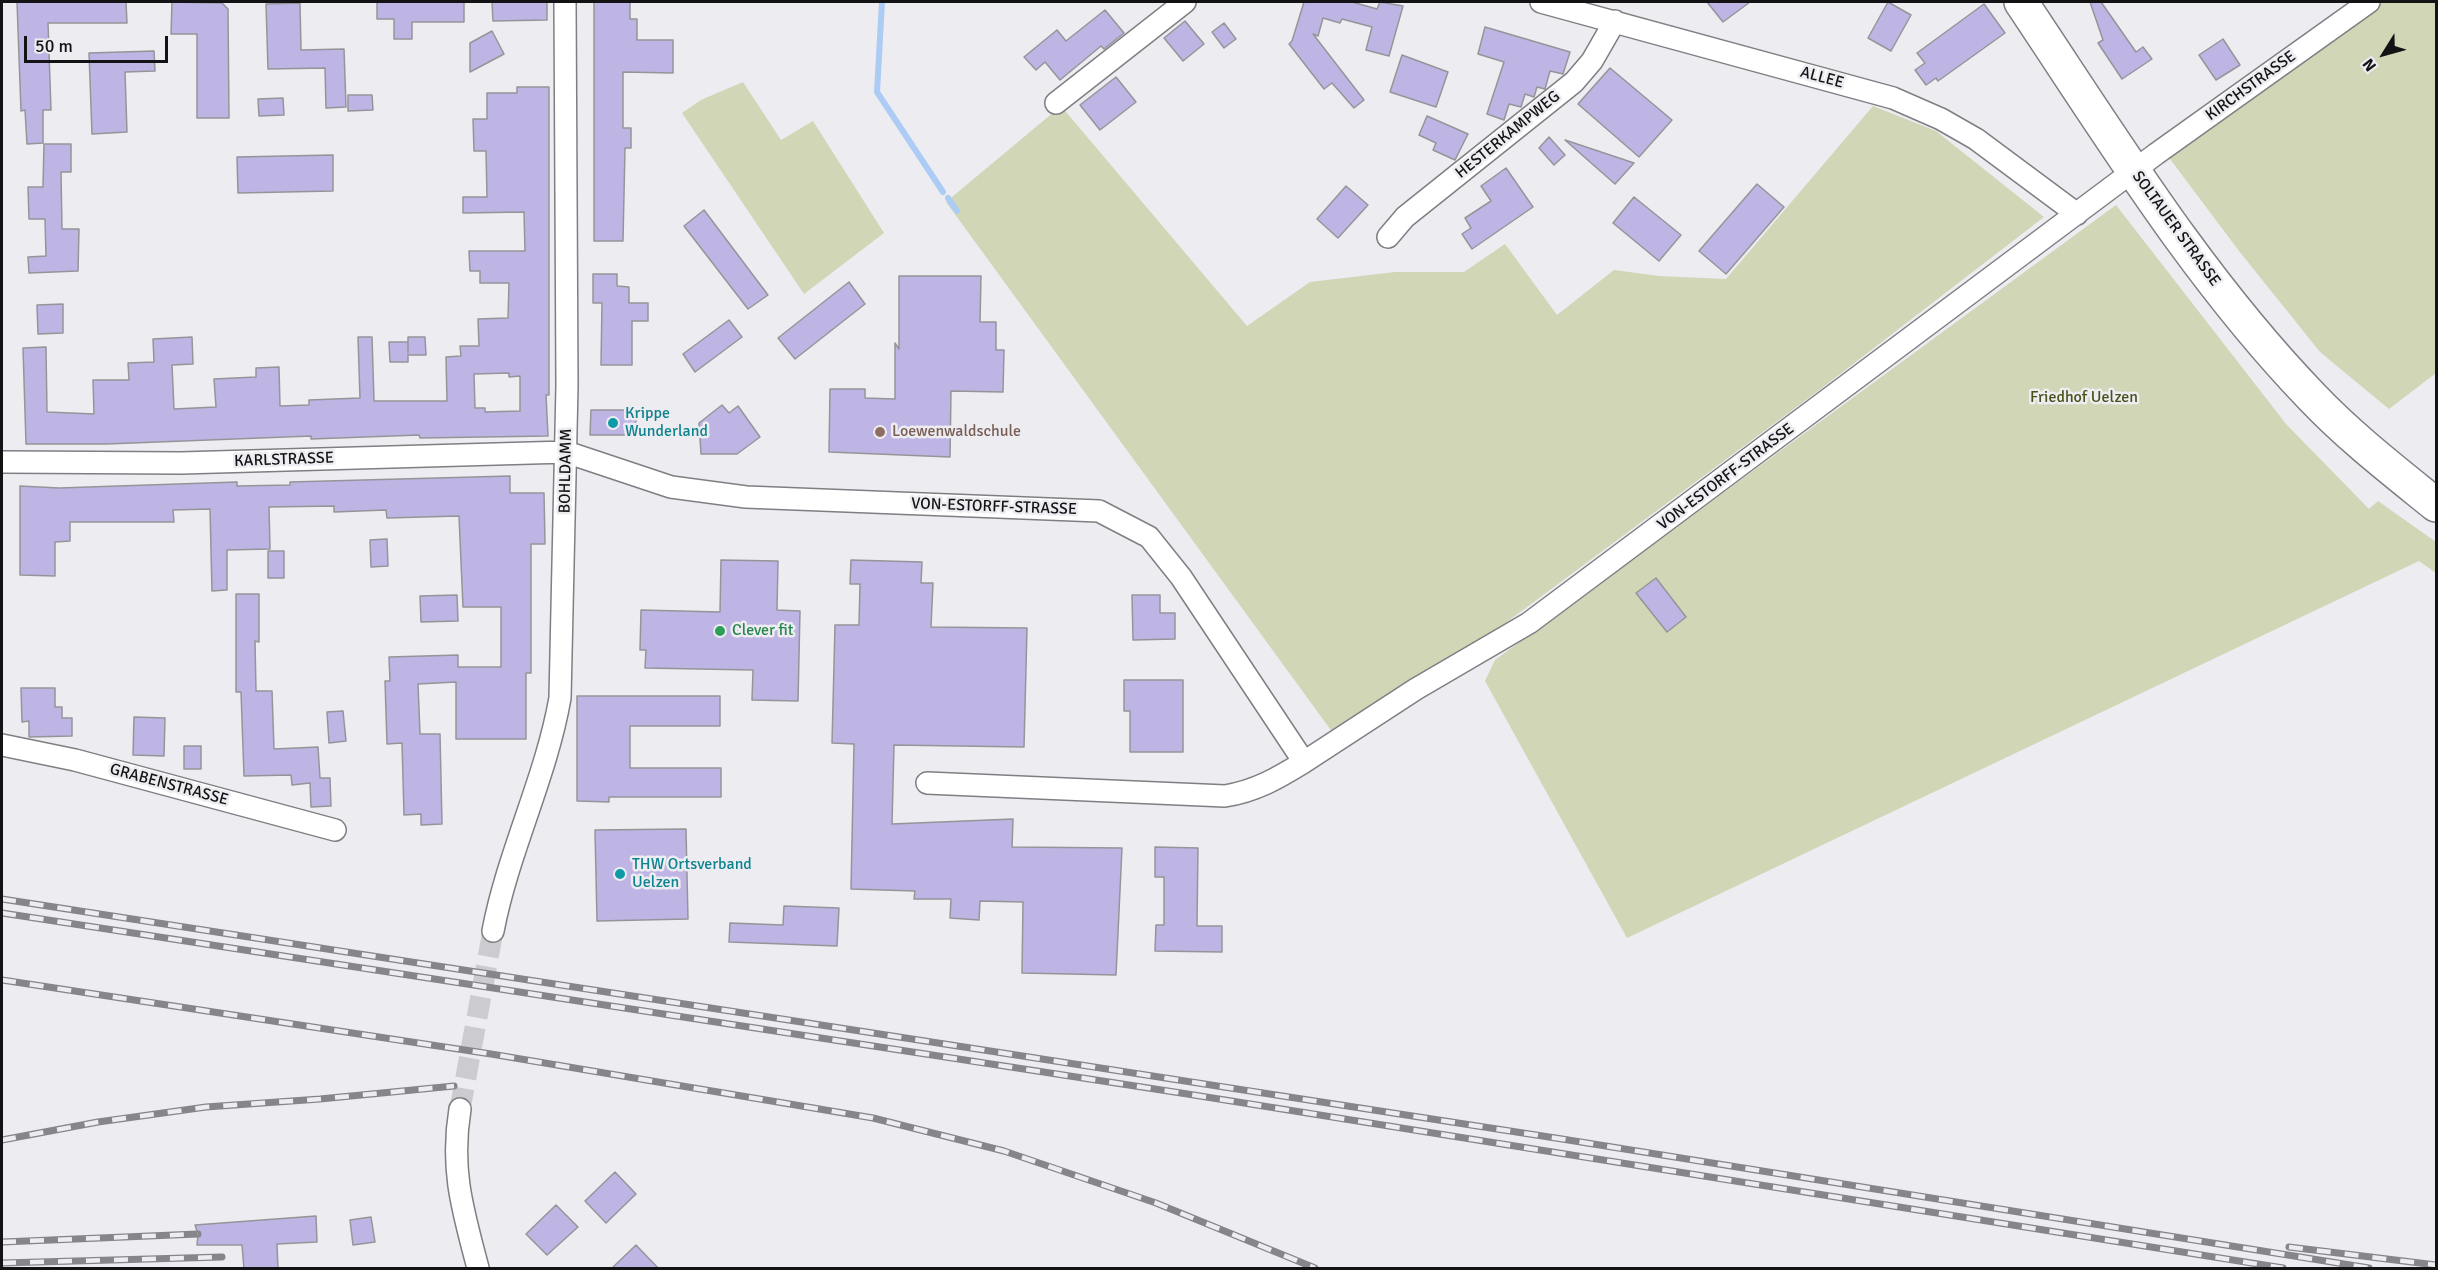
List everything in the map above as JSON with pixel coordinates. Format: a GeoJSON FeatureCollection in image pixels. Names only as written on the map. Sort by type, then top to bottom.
{"type":"FeatureCollection","features":[{"type":"Feature","properties":{"kind":"main road","name":"SOLTAUER STRASSE"},"geometry":{"type":"LineString","coordinates":[[2021,2],[2134,172],[2238,314],[2314,399],[2355,438],[2436,505]]}},
{"type":"Feature","properties":{"kind":"street","name":"BOHLDAMM"},"geometry":{"type":"LineString","coordinates":[[493,932],[500,895],[555,727],[560,698],[566,453],[565,2]]}},
{"type":"Feature","properties":{"kind":"street"},"geometry":{"type":"LineString","coordinates":[[1056,103],[1185,2]]}},
{"type":"Feature","properties":{"kind":"street","name":"ALLEE"},"geometry":{"type":"LineString","coordinates":[[1541,2],[1893,98],[1941,119],[1976,139],[2077,214]]}},
{"type":"Feature","properties":{"kind":"street","name":"KIRCHSTRASSE"},"geometry":{"type":"LineString","coordinates":[[2134,172],[2369,2]]}},
{"type":"Feature","properties":{"kind":"street","name":"HESTERKAMPWEG"},"geometry":{"type":"LineString","coordinates":[[1388,237],[1405,217],[1574,82],[1592,61],[1615,21]]}},
{"type":"Feature","properties":{"kind":"street","name":"VON-ESTORFF-STRASSE"},"geometry":{"type":"LineString","coordinates":[[927,783],[1225,796],[1247,793],[1270,783],[1416,689],[1529,623],[2134,172]]}},
{"type":"Feature","properties":{"kind":"street","name":"KARLSTRASSE"},"geometry":{"type":"LineString","coordinates":[[2,462],[181,463],[566,453]]}},
{"type":"Feature","properties":{"kind":"street","name":"VON-ESTORFF-STRASSE"},"geometry":{"type":"LineString","coordinates":[[566,453],[671,487],[707,494],[1099,511],[1149,537],[1181,577],[1304,762]]}},
{"type":"Feature","properties":{"kind":"street","name":"GRABENSTRASSE"},"geometry":{"type":"LineString","coordinates":[[2,745],[75,760],[335,830]]}},
{"type":"Feature","properties":{"kind":"street"},"geometry":{"type":"LineString","coordinates":[[460,1109],[455,1136],[455,1169],[461,1204],[478,1269]]}},
{"type":"Feature","properties":{"kind":"green space"},"geometry":{"type":"Polygon","coordinates":[[[2379,2],[2436,2],[2436,373],[2389,409],[2320,352],[2239,251],[2164,151],[2379,2]]]}},
{"type":"Feature","properties":{"kind":"green space"},"geometry":{"type":"Polygon","coordinates":[[[743,82],[781,140],[813,121],[884,233],[804,294],[682,113],[701,100],[743,82]]]}},
{"type":"Feature","properties":{"kind":"green space"},"geometry":{"type":"Polygon","coordinates":[[[1061,106],[1247,326],[1310,282],[1395,272],[1464,272],[1505,244],[1557,315],[1614,270],[1659,276],[1726,279],[1873,106],[1936,131],[2044,217],[1818,391],[1496,630],[1333,733],[946,202],[1061,106]]]}},
{"type":"Feature","properties":{"kind":"green space","name":"Friedhof Uelzen"},"geometry":{"type":"Polygon","coordinates":[[[2116,205],[2286,424],[2369,509],[2378,501],[2436,542],[2436,573],[2419,561],[1627,938],[1485,681],[1495,660],[2116,205]]]}},
{"type":"Feature","properties":{"kind":"building"},"geometry":{"type":"Polygon","coordinates":[[[17,2],[126,2],[127,23],[48,23],[51,110],[43,110],[43,143],[27,144],[25,110],[21,111],[17,2]]]}},
{"type":"Feature","properties":{"kind":"building"},"geometry":{"type":"Polygon","coordinates":[[[172,2],[222,3],[228,9],[229,118],[197,118],[197,34],[171,34],[172,2]]]}},
{"type":"Feature","properties":{"kind":"building"},"geometry":{"type":"Polygon","coordinates":[[[377,2],[464,2],[464,22],[412,22],[412,39],[394,39],[394,19],[377,19],[377,2]]]}},
{"type":"Feature","properties":{"kind":"building"},"geometry":{"type":"Polygon","coordinates":[[[492,2],[547,2],[547,20],[493,21],[492,2]]]}},
{"type":"Feature","properties":{"kind":"building"},"geometry":{"type":"Polygon","coordinates":[[[594,2],[630,2],[630,19],[637,19],[637,40],[673,40],[673,73],[623,72],[623,128],[631,128],[631,148],[625,148],[623,241],[594,241],[594,2]]]}},
{"type":"Feature","properties":{"kind":"building"},"geometry":{"type":"Polygon","coordinates":[[[1304,2],[1352,2],[1377,9],[1380,2],[1403,6],[1389,56],[1366,50],[1372,27],[1342,19],[1340,23],[1323,18],[1318,36],[1313,34],[1364,100],[1354,108],[1332,83],[1324,89],[1289,44],[1292,41],[1304,2]]]}},
{"type":"Feature","properties":{"kind":"building"},"geometry":{"type":"Polygon","coordinates":[[[1707,2],[1750,2],[1723,22],[1707,2]]]}},
{"type":"Feature","properties":{"kind":"building"},"geometry":{"type":"Polygon","coordinates":[[[1888,2],[1911,15],[1891,51],[1868,38],[1888,2]]]}},
{"type":"Feature","properties":{"kind":"building"},"geometry":{"type":"Polygon","coordinates":[[[2090,2],[2101,2],[2136,52],[2143,47],[2152,59],[2122,79],[2098,43],[2103,40],[2090,2]]]}},
{"type":"Feature","properties":{"kind":"building"},"geometry":{"type":"Polygon","coordinates":[[[300,3],[301,50],[344,49],[346,107],[326,108],[325,68],[268,69],[266,4],[300,3]]]}},
{"type":"Feature","properties":{"kind":"building"},"geometry":{"type":"Polygon","coordinates":[[[1984,4],[2005,33],[1938,81],[1936,78],[1926,85],[1915,70],[1925,63],[1917,53],[1984,4]]]}},
{"type":"Feature","properties":{"kind":"building"},"geometry":{"type":"Polygon","coordinates":[[[1105,10],[1124,33],[1104,49],[1101,46],[1060,80],[1045,62],[1036,70],[1024,57],[1057,30],[1066,41],[1105,10]]]}},
{"type":"Feature","properties":{"kind":"building"},"geometry":{"type":"Polygon","coordinates":[[[1185,21],[1204,44],[1183,61],[1164,38],[1185,21]]]}},
{"type":"Feature","properties":{"kind":"building"},"geometry":{"type":"Polygon","coordinates":[[[1224,23],[1236,39],[1224,48],[1212,32],[1224,23]]]}},
{"type":"Feature","properties":{"kind":"building"},"geometry":{"type":"Polygon","coordinates":[[[1485,27],[1570,52],[1563,74],[1550,71],[1545,89],[1537,87],[1534,97],[1525,94],[1521,107],[1509,104],[1504,120],[1487,114],[1504,62],[1478,54],[1485,27]]]}},
{"type":"Feature","properties":{"kind":"building"},"geometry":{"type":"Polygon","coordinates":[[[492,31],[504,54],[470,72],[470,43],[492,31]]]}},
{"type":"Feature","properties":{"kind":"building"},"geometry":{"type":"Polygon","coordinates":[[[2223,39],[2240,65],[2216,80],[2199,55],[2223,39]]]}},
{"type":"Feature","properties":{"kind":"building"},"geometry":{"type":"Polygon","coordinates":[[[154,51],[155,71],[125,72],[127,132],[92,134],[89,53],[154,51]]]}},
{"type":"Feature","properties":{"kind":"building"},"geometry":{"type":"Polygon","coordinates":[[[1402,55],[1448,72],[1436,107],[1390,92],[1402,55]]]}},
{"type":"Feature","properties":{"kind":"building"},"geometry":{"type":"Polygon","coordinates":[[[1610,68],[1672,120],[1639,157],[1578,104],[1610,68]]]}},
{"type":"Feature","properties":{"kind":"building"},"geometry":{"type":"Polygon","coordinates":[[[1116,77],[1136,102],[1100,130],[1080,105],[1116,77]]]}},
{"type":"Feature","properties":{"kind":"building"},"geometry":{"type":"Polygon","coordinates":[[[517,87],[549,87],[549,395],[546,395],[548,436],[420,438],[419,435],[311,439],[311,436],[107,444],[26,444],[23,348],[46,347],[47,412],[94,414],[93,380],[129,380],[128,363],[154,362],[153,339],[192,337],[193,364],[172,365],[174,409],[216,407],[214,379],[256,377],[256,368],[279,367],[280,406],[309,405],[309,400],[360,398],[358,337],[372,337],[374,401],[447,401],[446,357],[461,356],[460,346],[479,346],[478,319],[508,318],[509,283],[480,283],[480,271],[470,271],[469,251],[525,251],[524,212],[463,213],[463,197],[487,197],[486,151],[474,151],[473,119],[487,119],[487,93],[517,93],[517,87]],[[509,373],[474,374],[475,408],[485,408],[485,412],[520,411],[520,376],[509,377],[509,373]]]}},
{"type":"Feature","properties":{"kind":"building"},"geometry":{"type":"Polygon","coordinates":[[[348,95],[372,95],[373,110],[348,111],[348,95]]]}},
{"type":"Feature","properties":{"kind":"building"},"geometry":{"type":"Polygon","coordinates":[[[283,98],[284,115],[259,116],[258,99],[283,98]]]}},
{"type":"Feature","properties":{"kind":"building"},"geometry":{"type":"Polygon","coordinates":[[[1427,116],[1468,134],[1455,160],[1433,150],[1436,143],[1419,135],[1427,116]]]}},
{"type":"Feature","properties":{"kind":"building"},"geometry":{"type":"Polygon","coordinates":[[[1549,137],[1565,155],[1554,165],[1539,148],[1549,137]]]}},
{"type":"Feature","properties":{"kind":"building"},"geometry":{"type":"Polygon","coordinates":[[[1565,140],[1634,163],[1615,184],[1565,140]]]}},
{"type":"Feature","properties":{"kind":"building"},"geometry":{"type":"Polygon","coordinates":[[[44,144],[71,144],[71,172],[61,172],[62,229],[79,229],[78,271],[29,273],[28,257],[46,256],[45,219],[29,219],[28,187],[43,187],[44,144]]]}},
{"type":"Feature","properties":{"kind":"building"},"geometry":{"type":"Polygon","coordinates":[[[333,155],[333,191],[238,193],[237,157],[333,155]]]}},
{"type":"Feature","properties":{"kind":"building"},"geometry":{"type":"Polygon","coordinates":[[[1506,168],[1533,207],[1472,249],[1462,234],[1471,228],[1465,218],[1491,201],[1481,186],[1506,168]]]}},
{"type":"Feature","properties":{"kind":"building"},"geometry":{"type":"Polygon","coordinates":[[[1757,184],[1784,207],[1726,274],[1699,251],[1757,184]]]}},
{"type":"Feature","properties":{"kind":"building"},"geometry":{"type":"Polygon","coordinates":[[[1346,186],[1368,205],[1338,238],[1317,219],[1346,186]]]}},
{"type":"Feature","properties":{"kind":"building"},"geometry":{"type":"Polygon","coordinates":[[[1634,197],[1681,235],[1659,261],[1613,223],[1634,197]]]}},
{"type":"Feature","properties":{"kind":"building"},"geometry":{"type":"Polygon","coordinates":[[[704,210],[768,295],[748,309],[684,226],[704,210]]]}},
{"type":"Feature","properties":{"kind":"building"},"geometry":{"type":"Polygon","coordinates":[[[593,274],[617,274],[617,286],[629,287],[629,303],[648,303],[648,321],[632,321],[632,365],[601,365],[602,303],[593,303],[593,274]]]}},
{"type":"Feature","properties":{"kind":"building"},"geometry":{"type":"Polygon","coordinates":[[[899,276],[981,276],[980,322],[996,322],[996,350],[1004,350],[1003,392],[951,391],[950,457],[829,452],[830,389],[865,389],[865,398],[895,399],[895,343],[899,349],[899,276]]]}},
{"type":"Feature","properties":{"kind":"building"},"geometry":{"type":"Polygon","coordinates":[[[849,282],[865,304],[795,359],[778,338],[849,282]]]}},
{"type":"Feature","properties":{"kind":"building"},"geometry":{"type":"Polygon","coordinates":[[[63,304],[63,333],[38,334],[37,305],[63,304]]]}},
{"type":"Feature","properties":{"kind":"building"},"geometry":{"type":"Polygon","coordinates":[[[729,320],[742,337],[695,372],[683,354],[729,320]]]}},
{"type":"Feature","properties":{"kind":"building"},"geometry":{"type":"Polygon","coordinates":[[[408,337],[425,337],[426,355],[408,355],[408,362],[390,362],[389,342],[408,342],[408,337]]]}},
{"type":"Feature","properties":{"kind":"building"},"geometry":{"type":"Polygon","coordinates":[[[722,405],[729,413],[738,406],[760,437],[737,454],[701,454],[699,423],[722,405]]]}},
{"type":"Feature","properties":{"kind":"building","name":"Krippe Wunderland"},"geometry":{"type":"Polygon","coordinates":[[[591,410],[636,410],[636,435],[590,435],[591,410]]]}},
{"type":"Feature","properties":{"kind":"building"},"geometry":{"type":"Polygon","coordinates":[[[510,476],[510,493],[544,493],[545,544],[531,544],[531,673],[526,673],[526,739],[456,739],[456,682],[418,684],[420,734],[440,734],[442,824],[421,825],[421,814],[404,815],[402,743],[387,744],[385,681],[390,681],[389,657],[458,655],[458,667],[501,667],[501,607],[463,607],[459,516],[387,518],[386,510],[334,512],[334,506],[269,507],[270,549],[227,550],[227,590],[212,591],[210,509],[173,510],[174,522],[70,522],[70,541],[55,542],[55,576],[20,575],[20,486],[59,488],[237,482],[237,486],[290,485],[290,482],[510,476]]]}},
{"type":"Feature","properties":{"kind":"building"},"geometry":{"type":"Polygon","coordinates":[[[387,539],[388,566],[371,567],[370,540],[387,539]]]}},
{"type":"Feature","properties":{"kind":"building"},"geometry":{"type":"Polygon","coordinates":[[[268,551],[284,551],[284,578],[268,578],[268,551]]]}},
{"type":"Feature","properties":{"kind":"building","name":"Clever fit"},"geometry":{"type":"Polygon","coordinates":[[[721,560],[778,561],[777,610],[800,611],[798,701],[752,700],[753,670],[645,668],[646,650],[640,650],[641,610],[720,612],[721,560]]]}},
{"type":"Feature","properties":{"kind":"building"},"geometry":{"type":"Polygon","coordinates":[[[851,560],[922,562],[921,583],[933,583],[931,627],[1027,628],[1024,747],[894,745],[892,824],[1013,819],[1012,847],[1122,848],[1116,975],[1022,973],[1023,902],[980,901],[979,920],[950,918],[951,899],[914,899],[915,891],[851,889],[854,744],[832,743],[835,625],[859,625],[860,584],[850,584],[851,560]]]}},
{"type":"Feature","properties":{"kind":"building"},"geometry":{"type":"Polygon","coordinates":[[[1656,578],[1686,617],[1667,632],[1636,593],[1656,578]]]}},
{"type":"Feature","properties":{"kind":"building"},"geometry":{"type":"Polygon","coordinates":[[[236,594],[259,594],[259,642],[255,641],[256,691],[272,691],[274,749],[318,747],[320,778],[330,778],[331,806],[311,807],[310,783],[292,785],[291,775],[244,776],[241,692],[236,692],[236,594]]]}},
{"type":"Feature","properties":{"kind":"building"},"geometry":{"type":"Polygon","coordinates":[[[457,595],[458,621],[421,622],[420,596],[457,595]]]}},
{"type":"Feature","properties":{"kind":"building"},"geometry":{"type":"Polygon","coordinates":[[[1132,595],[1160,595],[1160,613],[1175,613],[1175,639],[1133,640],[1132,595]]]}},
{"type":"Feature","properties":{"kind":"building"},"geometry":{"type":"Polygon","coordinates":[[[1124,680],[1183,680],[1183,752],[1130,752],[1130,711],[1124,711],[1124,680]]]}},
{"type":"Feature","properties":{"kind":"building"},"geometry":{"type":"Polygon","coordinates":[[[21,688],[55,688],[55,707],[62,707],[62,718],[72,718],[72,736],[29,737],[29,721],[22,722],[21,688]]]}},
{"type":"Feature","properties":{"kind":"building"},"geometry":{"type":"Polygon","coordinates":[[[577,696],[720,696],[720,726],[630,726],[630,768],[721,768],[721,797],[609,797],[609,802],[577,801],[577,696]]]}},
{"type":"Feature","properties":{"kind":"building"},"geometry":{"type":"Polygon","coordinates":[[[343,711],[346,741],[329,743],[327,712],[343,711]]]}},
{"type":"Feature","properties":{"kind":"building"},"geometry":{"type":"Polygon","coordinates":[[[134,717],[165,718],[164,756],[133,755],[134,717]]]}},
{"type":"Feature","properties":{"kind":"building"},"geometry":{"type":"Polygon","coordinates":[[[184,746],[201,746],[201,769],[184,769],[184,746]]]}},
{"type":"Feature","properties":{"kind":"building","name":"THW Ortsverband Uelzen"},"geometry":{"type":"Polygon","coordinates":[[[686,829],[688,919],[597,921],[595,830],[686,829]]]}},
{"type":"Feature","properties":{"kind":"building"},"geometry":{"type":"Polygon","coordinates":[[[1155,847],[1198,848],[1197,926],[1222,926],[1222,952],[1155,951],[1156,925],[1164,925],[1164,877],[1155,877],[1155,847]]]}},
{"type":"Feature","properties":{"kind":"building"},"geometry":{"type":"Polygon","coordinates":[[[784,906],[839,908],[837,946],[729,942],[730,923],[783,925],[784,906]]]}},
{"type":"Feature","properties":{"kind":"building"},"geometry":{"type":"Polygon","coordinates":[[[615,1172],[636,1194],[606,1223],[585,1201],[615,1172]]]}},
{"type":"Feature","properties":{"kind":"building"},"geometry":{"type":"Polygon","coordinates":[[[556,1205],[578,1227],[547,1255],[526,1234],[556,1205]]]}},
{"type":"Feature","properties":{"kind":"building"},"geometry":{"type":"Polygon","coordinates":[[[316,1216],[317,1242],[277,1244],[278,1269],[244,1269],[242,1245],[197,1245],[198,1234],[195,1225],[316,1216]]]}},
{"type":"Feature","properties":{"kind":"building"},"geometry":{"type":"Polygon","coordinates":[[[371,1217],[375,1242],[353,1245],[350,1220],[371,1217]]]}},
{"type":"Feature","properties":{"kind":"building"},"geometry":{"type":"Polygon","coordinates":[[[636,1245],[659,1269],[611,1269],[636,1245]]]}},
{"type":"Feature","properties":{"kind":"waterway"},"geometry":{"type":"LineString","coordinates":[[882,2],[877,92],[943,192]]}},
{"type":"Feature","properties":{"kind":"waterway"},"geometry":{"type":"LineString","coordinates":[[948,198],[957,211]]}},
{"type":"Feature","properties":{"kind":"tunnel"},"geometry":{"type":"LineString","coordinates":[[460,1109],[493,931]]}},
{"type":"Feature","properties":{"kind":"railway"},"geometry":{"type":"LineString","coordinates":[[2,899],[1562,1139],[2369,1268]]}},
{"type":"Feature","properties":{"kind":"railway"},"geometry":{"type":"LineString","coordinates":[[2,913],[1181,1093],[2283,1268]]}},
{"type":"Feature","properties":{"kind":"railway"},"geometry":{"type":"LineString","coordinates":[[2,980],[491,1054],[873,1118],[1004,1151],[1156,1203],[1315,1268]]}},
{"type":"Feature","properties":{"kind":"railway"},"geometry":{"type":"LineString","coordinates":[[2,1140],[98,1122],[206,1107],[454,1086]]}},
{"type":"Feature","properties":{"kind":"railway"},"geometry":{"type":"LineString","coordinates":[[2,1242],[198,1234]]}},
{"type":"Feature","properties":{"kind":"railway"},"geometry":{"type":"LineString","coordinates":[[2289,1247],[2436,1265]]}},
{"type":"Feature","properties":{"kind":"railway"},"geometry":{"type":"LineString","coordinates":[[2,1263],[222,1257]]}},
{"type":"Feature","properties":{"kind":"place","name":"Krippe Wunderland"},"geometry":{"type":"Point","coordinates":[613,423]}},
{"type":"Feature","properties":{"kind":"place","name":"Loewenwaldschule"},"geometry":{"type":"Point","coordinates":[880,432]}},
{"type":"Feature","properties":{"kind":"place","name":"Clever fit"},"geometry":{"type":"Point","coordinates":[720,631]}},
{"type":"Feature","properties":{"kind":"place","name":"THW Ortsverband Uelzen"},"geometry":{"type":"Point","coordinates":[620,874]}}]}
